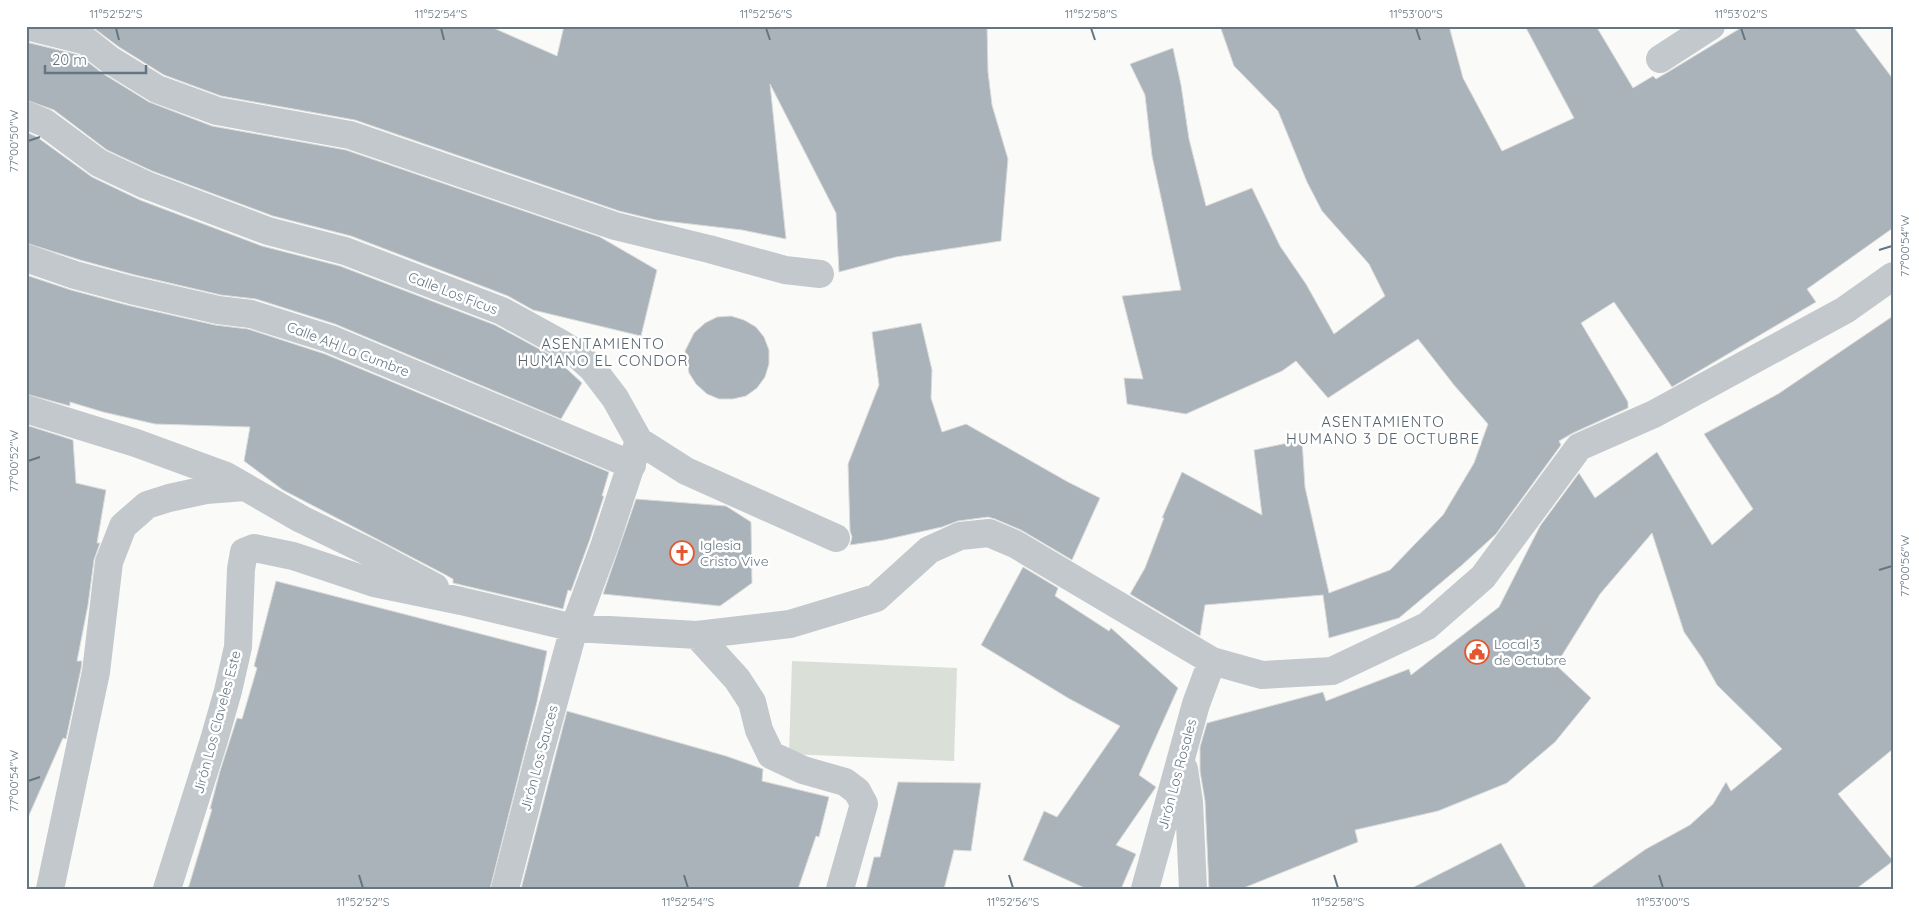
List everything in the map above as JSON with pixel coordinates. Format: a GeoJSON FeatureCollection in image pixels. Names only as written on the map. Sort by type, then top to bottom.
{"type":"FeatureCollection","features":[{"type":"Feature","properties":{"kind":"street"},"geometry":{"type":"LineString","coordinates":[[26,26],[86,41],[110,60],[157,89],[217,111],[350,135],[615,226],[784,270],[820,274]]}},
{"type":"Feature","properties":{"kind":"street"},"geometry":{"type":"LineString","coordinates":[[1660,59],[1711,26]]}},
{"type":"Feature","properties":{"kind":"street","name":"Calle Los Ficus"},"geometry":{"type":"LineString","coordinates":[[26,115],[45,123],[99,163],[146,185],[268,231],[344,251],[502,311],[560,343],[592,368],[616,398],[635,453],[686,471],[836,538]]}},
{"type":"Feature","properties":{"kind":"street","name":"Calle AH La Cumbre"},"geometry":{"type":"LineString","coordinates":[[26,258],[131,290],[218,310],[252,314],[330,339],[635,453]]}},
{"type":"Feature","properties":{"kind":"street"},"geometry":{"type":"LineString","coordinates":[[26,408],[136,443],[226,476],[301,519],[373,554],[461,601],[574,628],[698,635],[790,624],[876,598],[929,550],[960,536],[989,533],[1015,544],[1212,661],[1262,674],[1332,671],[1427,626],[1483,577],[1580,447],[1654,414],[1767,353],[1844,310],[1893,276]]}},
{"type":"Feature","properties":{"kind":"street","name":"Jirón Los Sauces"},"geometry":{"type":"LineString","coordinates":[[505,889],[538,756],[574,628],[635,453]]}},
{"type":"Feature","properties":{"kind":"street"},"geometry":{"type":"LineString","coordinates":[[50,889],[96,672],[109,562],[123,526],[147,505],[206,490],[245,487]]}},
{"type":"Feature","properties":{"kind":"street","name":"Jirón Los Claveles Este"},"geometry":{"type":"LineString","coordinates":[[168,889],[214,740],[238,647],[241,568],[244,552],[254,548],[292,556],[374,583],[461,601]]}},
{"type":"Feature","properties":{"kind":"street"},"geometry":{"type":"LineString","coordinates":[[698,635],[737,679],[752,702],[759,730],[772,755],[803,770],[845,782],[857,791],[864,804],[840,889]]}},
{"type":"Feature","properties":{"kind":"street","name":"Jirón Los Rosales"},"geometry":{"type":"LineString","coordinates":[[1145,889],[1196,704],[1212,661]]}},
{"type":"Feature","properties":{"kind":"street"},"geometry":{"type":"LineString","coordinates":[[1182,758],[1189,802],[1193,889]]}},
{"type":"Feature","properties":{"kind":"shaded area"},"geometry":{"type":"Polygon","coordinates":[[[792,661],[957,668],[954,761],[789,754],[792,661]]]}},
{"type":"Feature","properties":{"kind":"building"},"geometry":{"type":"Polygon","coordinates":[[[91,26],[489,26],[557,56],[564,26],[987,26],[988,72],[992,105],[1008,159],[1001,241],[896,257],[839,272],[836,213],[770,84],[786,239],[742,230],[656,220],[619,211],[355,120],[221,96],[164,75],[119,47],[91,26]]]}},
{"type":"Feature","properties":{"kind":"building"},"geometry":{"type":"Polygon","coordinates":[[[1220,26],[1449,26],[1463,78],[1502,151],[1574,118],[1525,26],[1596,26],[1633,88],[1653,76],[1656,79],[1744,26],[1853,26],[1893,79],[1893,228],[1807,289],[1816,302],[1672,387],[1614,302],[1581,323],[1628,402],[1628,408],[1559,441],[1561,445],[1496,534],[1399,618],[1329,638],[1323,595],[1205,605],[1200,636],[1130,594],[1145,568],[1164,518],[1162,518],[1182,472],[1262,515],[1254,450],[1302,440],[1305,487],[1329,593],[1390,570],[1443,515],[1474,463],[1488,424],[1418,339],[1328,398],[1296,361],[1282,371],[1186,414],[1127,404],[1124,378],[1143,379],[1122,296],[1181,290],[1152,156],[1145,95],[1130,64],[1173,48],[1189,139],[1206,206],[1252,188],[1280,246],[1306,284],[1334,334],[1385,296],[1369,264],[1322,211],[1307,182],[1278,111],[1234,66],[1220,26]]]}},
{"type":"Feature","properties":{"kind":"building"},"geometry":{"type":"Polygon","coordinates":[[[26,42],[79,55],[102,73],[149,102],[212,126],[346,150],[600,237],[657,270],[641,336],[533,310],[508,296],[351,236],[273,216],[152,171],[107,150],[54,110],[26,100],[26,42]]]}},
{"type":"Feature","properties":{"kind":"building"},"geometry":{"type":"Polygon","coordinates":[[[26,132],[37,137],[92,177],[140,200],[262,246],[340,266],[495,325],[554,357],[582,383],[561,419],[335,324],[256,299],[221,295],[135,275],[26,243],[26,132]]]}},
{"type":"Feature","properties":{"kind":"building"},"geometry":{"type":"Polygon","coordinates":[[[26,275],[71,290],[127,305],[215,325],[248,329],[325,354],[609,472],[602,496],[604,496],[590,539],[571,591],[568,590],[563,609],[453,583],[453,579],[283,490],[244,461],[250,427],[155,424],[70,402],[70,406],[26,394],[26,275]]]}},
{"type":"Feature","properties":{"kind":"building"},"geometry":{"type":"Polygon","coordinates":[[[731,316],[744,320],[756,327],[764,337],[769,350],[769,364],[765,377],[757,388],[746,396],[733,399],[719,399],[707,394],[696,384],[689,373],[685,351],[694,333],[705,323],[717,317],[731,316]]]}},
{"type":"Feature","properties":{"kind":"building"},"geometry":{"type":"Polygon","coordinates":[[[1893,316],[1893,749],[1838,794],[1893,861],[1856,889],[1589,889],[1646,849],[1690,825],[1713,804],[1726,782],[1731,791],[1782,749],[1717,685],[1702,658],[1684,632],[1652,533],[1600,594],[1556,665],[1591,698],[1555,742],[1507,783],[1438,811],[1355,830],[1358,842],[1241,889],[1209,889],[1205,801],[1200,771],[1200,747],[1207,723],[1323,692],[1326,701],[1409,669],[1411,675],[1499,607],[1540,526],[1579,473],[1595,498],[1657,452],[1712,545],[1753,509],[1704,434],[1778,394],[1893,316]]]}},
{"type":"Feature","properties":{"kind":"building"},"geometry":{"type":"Polygon","coordinates":[[[921,323],[932,370],[931,398],[942,432],[966,424],[1100,498],[1072,560],[1021,530],[988,517],[958,521],[942,527],[884,540],[850,545],[852,537],[850,531],[848,464],[879,385],[872,332],[921,323]]]}},
{"type":"Feature","properties":{"kind":"building"},"geometry":{"type":"Polygon","coordinates":[[[26,425],[73,440],[76,483],[106,490],[97,543],[100,543],[94,560],[88,605],[77,661],[82,661],[81,669],[66,739],[63,738],[26,822],[26,425]]]}},
{"type":"Feature","properties":{"kind":"building","name":"Iglesia Cristo Vive"},"geometry":{"type":"Polygon","coordinates":[[[636,499],[726,506],[751,522],[752,583],[720,606],[603,594],[636,499]]]}},
{"type":"Feature","properties":{"kind":"building"},"geometry":{"type":"Polygon","coordinates":[[[1023,567],[1058,588],[1055,596],[1109,631],[1111,628],[1178,688],[1139,775],[1156,787],[1116,845],[1136,854],[1121,889],[1087,889],[1023,860],[1044,811],[1057,817],[1120,726],[1068,698],[981,645],[1023,567]]]}},
{"type":"Feature","properties":{"kind":"building"},"geometry":{"type":"Polygon","coordinates":[[[276,581],[547,651],[537,702],[490,889],[188,889],[212,809],[210,809],[220,771],[237,718],[242,719],[257,668],[254,666],[276,581]]]}},
{"type":"Feature","properties":{"kind":"building"},"geometry":{"type":"Polygon","coordinates":[[[567,711],[726,756],[763,769],[762,781],[829,797],[819,837],[816,836],[798,889],[521,889],[567,711]]]}},
{"type":"Feature","properties":{"kind":"building"},"geometry":{"type":"Polygon","coordinates":[[[898,782],[981,783],[971,851],[954,850],[944,889],[866,889],[874,857],[880,857],[898,782]]]}},
{"type":"Feature","properties":{"kind":"building"},"geometry":{"type":"Polygon","coordinates":[[[1501,843],[1527,889],[1410,889],[1501,843]]]}},
{"type":"Feature","properties":{"kind":"place","name":"Iglesia Cristo Vive"},"geometry":{"type":"Point","coordinates":[682,553]}},
{"type":"Feature","properties":{"kind":"place","name":"Local 3 de Octubre"},"geometry":{"type":"Point","coordinates":[1477,652]}},
{"type":"Feature","properties":{"kind":"district","name":"ASENTAMIENTO HUMANO EL CONDOR"},"geometry":{"type":"Point","coordinates":[603,352]}},
{"type":"Feature","properties":{"kind":"district","name":"ASENTAMIENTO HUMANO 3 DE OCTUBRE"},"geometry":{"type":"Point","coordinates":[1383,430]}}]}
